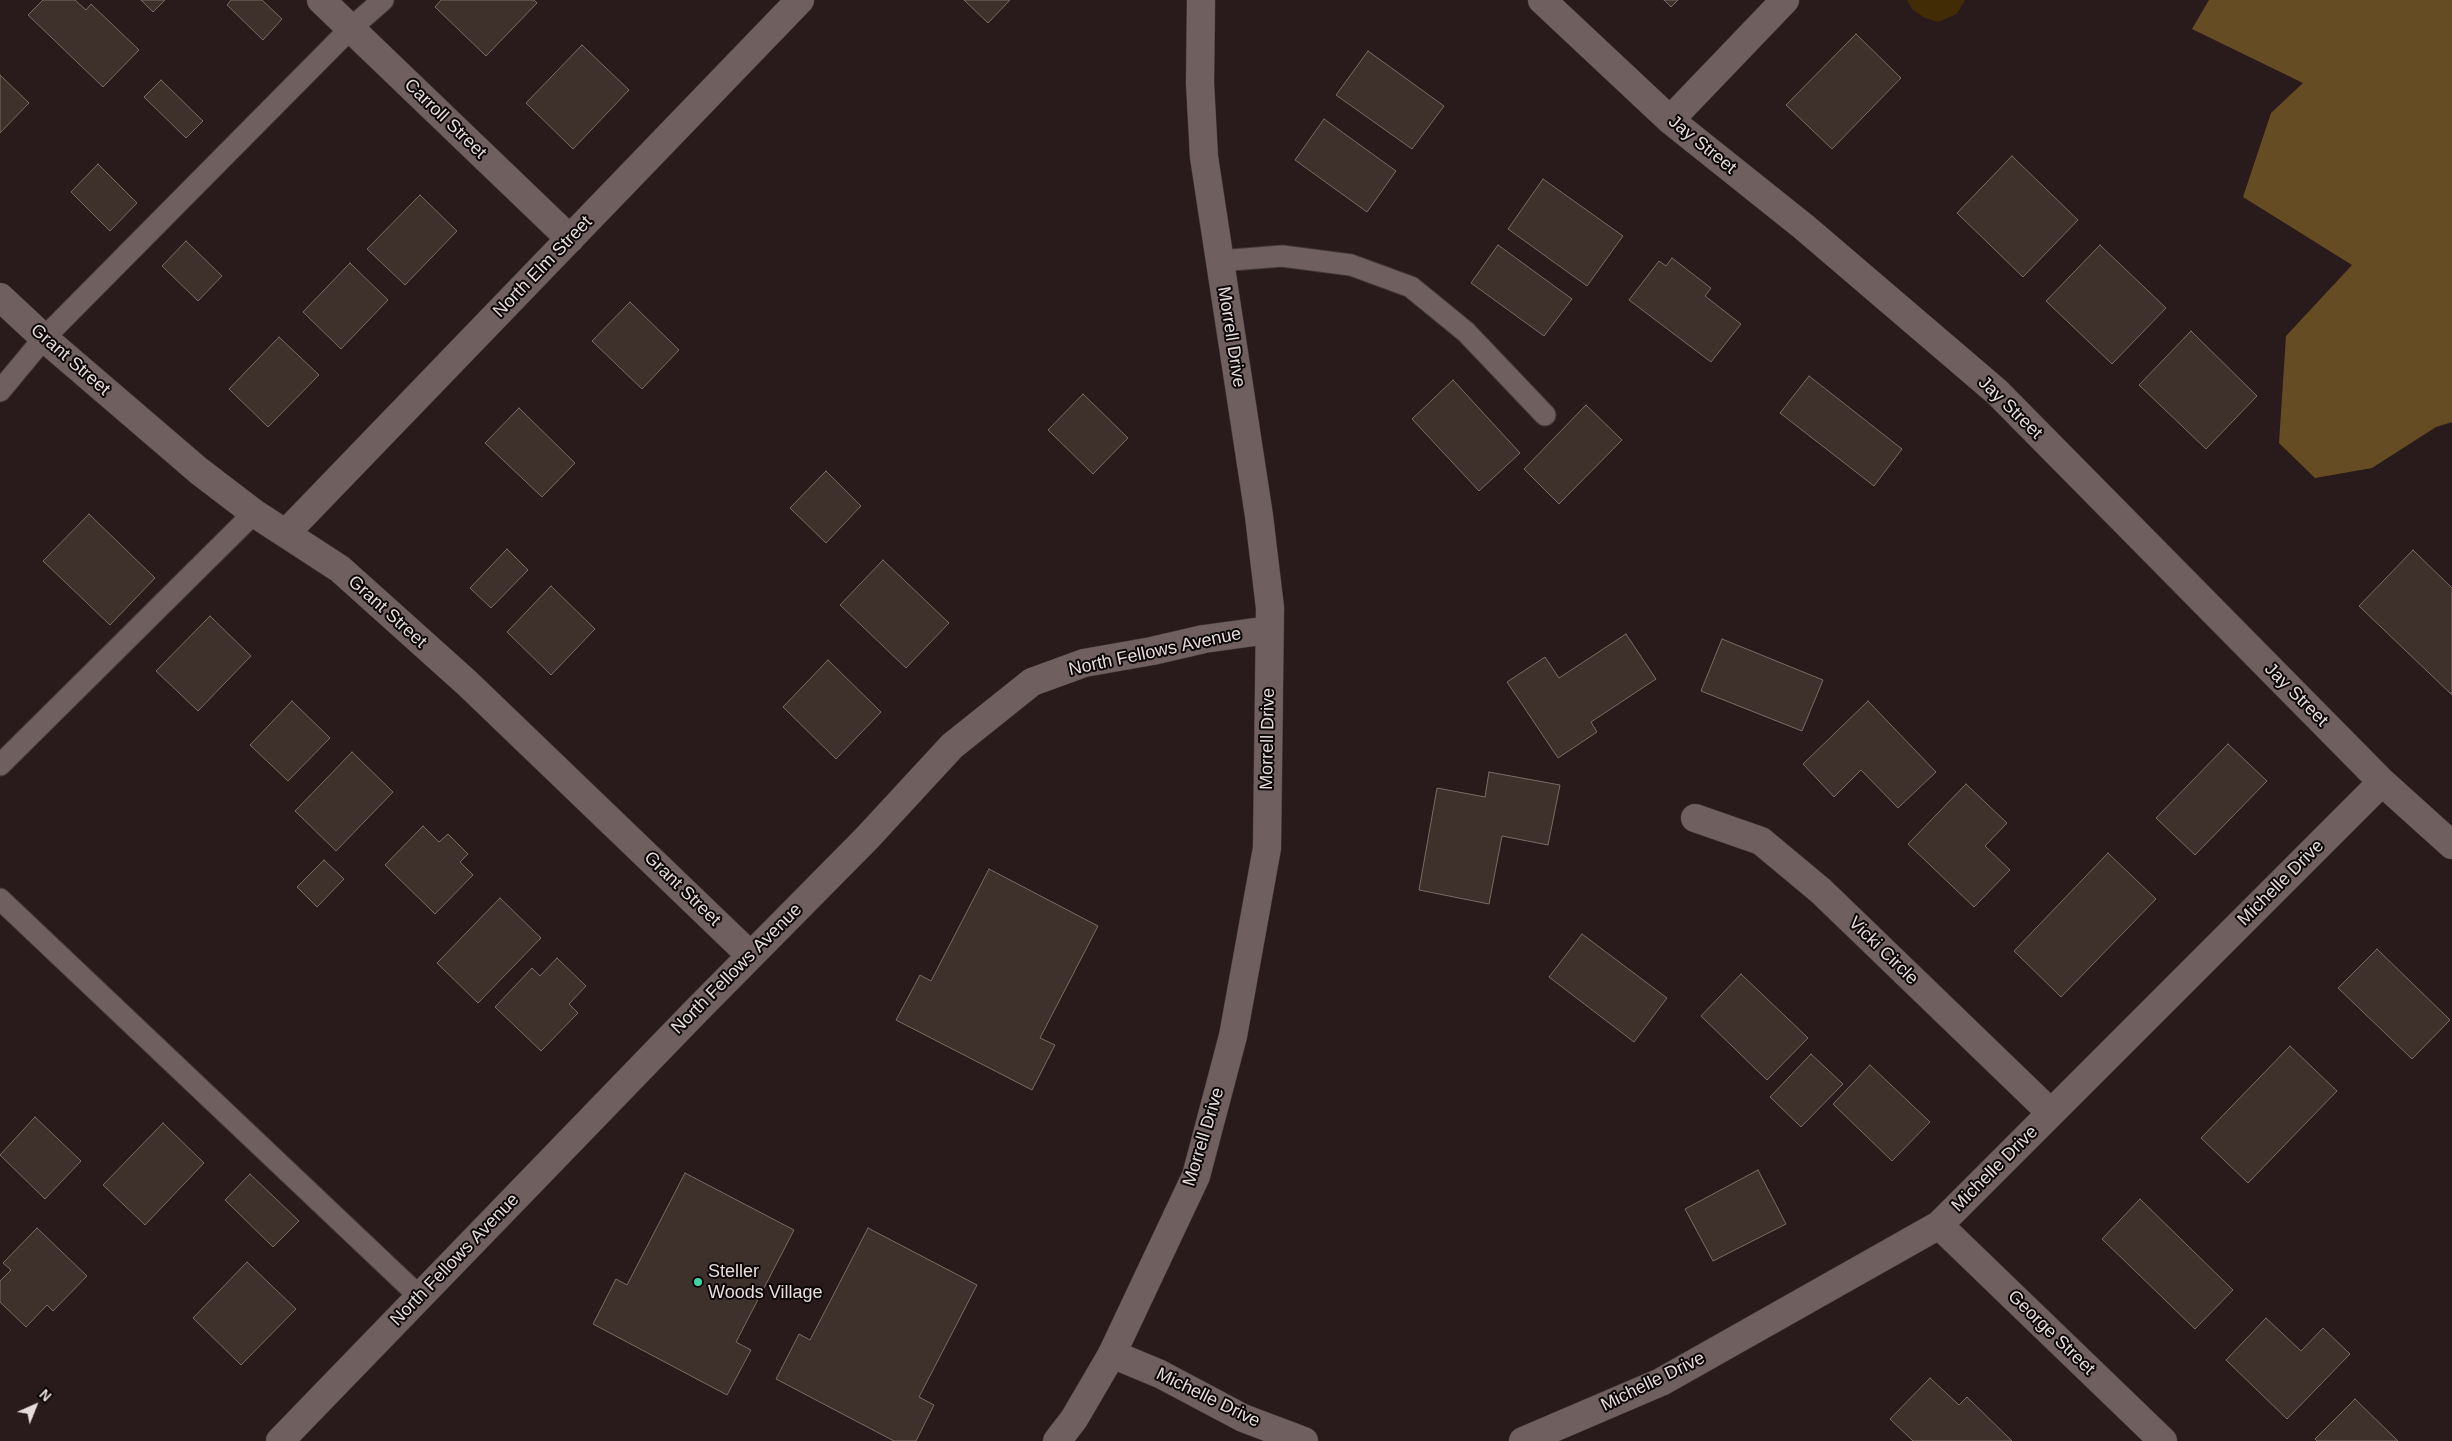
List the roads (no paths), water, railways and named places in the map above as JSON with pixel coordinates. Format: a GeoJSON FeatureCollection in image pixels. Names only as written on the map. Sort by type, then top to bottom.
{"type":"FeatureCollection","features":[{"type":"Feature","properties":{"kind":"street","name":"Carroll Street"},"geometry":{"type":"LineString","coordinates":[[320,0],[570,239]]}},
{"type":"Feature","properties":{"kind":"street","name":"North Elm Street"},"geometry":{"type":"LineString","coordinates":[[286,533],[800,0]]}},
{"type":"Feature","properties":{"kind":"street","name":"Morrell Drive"},"geometry":{"type":"LineString","coordinates":[[1057,1441],[1074,1419],[1112,1354],[1196,1176],[1233,1036],[1267,848],[1270,608],[1259,516],[1204,158],[1200,83],[1201,0]]}},
{"type":"Feature","properties":{"kind":"street","name":"Jay Street"},"geometry":{"type":"LineString","coordinates":[[1542,0],[1670,120],[1804,226],[1997,392],[2382,782],[2452,845]]}},
{"type":"Feature","properties":{"kind":"street"},"geometry":{"type":"LineString","coordinates":[[1670,120],[1785,0]]}},
{"type":"Feature","properties":{"kind":"street","name":"Grant Street"},"geometry":{"type":"LineString","coordinates":[[0,297],[44,338],[199,471],[254,513],[340,569],[467,683],[750,955]]}},
{"type":"Feature","properties":{"kind":"street","name":"North Fellows Avenue"},"geometry":{"type":"LineString","coordinates":[[280,1441],[750,955],[867,838],[952,746],[1032,682],[1084,663],[1152,652],[1204,639],[1269,630]]}},
{"type":"Feature","properties":{"kind":"street","name":"Michelle Drive"},"geometry":{"type":"LineString","coordinates":[[1523,1441],[1661,1382],[1939,1225],[2382,782]]}},
{"type":"Feature","properties":{"kind":"street","name":"Vicki Circle"},"geometry":{"type":"LineString","coordinates":[[1695,818],[1761,841],[1821,891],[2051,1113]]}},
{"type":"Feature","properties":{"kind":"street","name":"George Street"},"geometry":{"type":"LineString","coordinates":[[1939,1225],[2162,1441]]}},
{"type":"Feature","properties":{"kind":"street","name":"Michelle Drive"},"geometry":{"type":"LineString","coordinates":[[1112,1354],[1160,1374],[1243,1418],[1304,1441]]}},
{"type":"Feature","properties":{"kind":"lane"},"geometry":{"type":"LineString","coordinates":[[0,391],[44,338],[350,29],[382,0]]}},
{"type":"Feature","properties":{"kind":"lane"},"geometry":{"type":"LineString","coordinates":[[1219,261],[1282,256],[1352,265],[1411,287],[1466,332],[1545,415]]}},
{"type":"Feature","properties":{"kind":"lane"},"geometry":{"type":"LineString","coordinates":[[0,765],[254,513]]}},
{"type":"Feature","properties":{"kind":"lane"},"geometry":{"type":"LineString","coordinates":[[0,900],[420,1297]]}},
{"type":"Feature","properties":{"kind":"place","name":"Steller Woods Village"},"geometry":{"type":"Point","coordinates":[698,1282]}}]}
